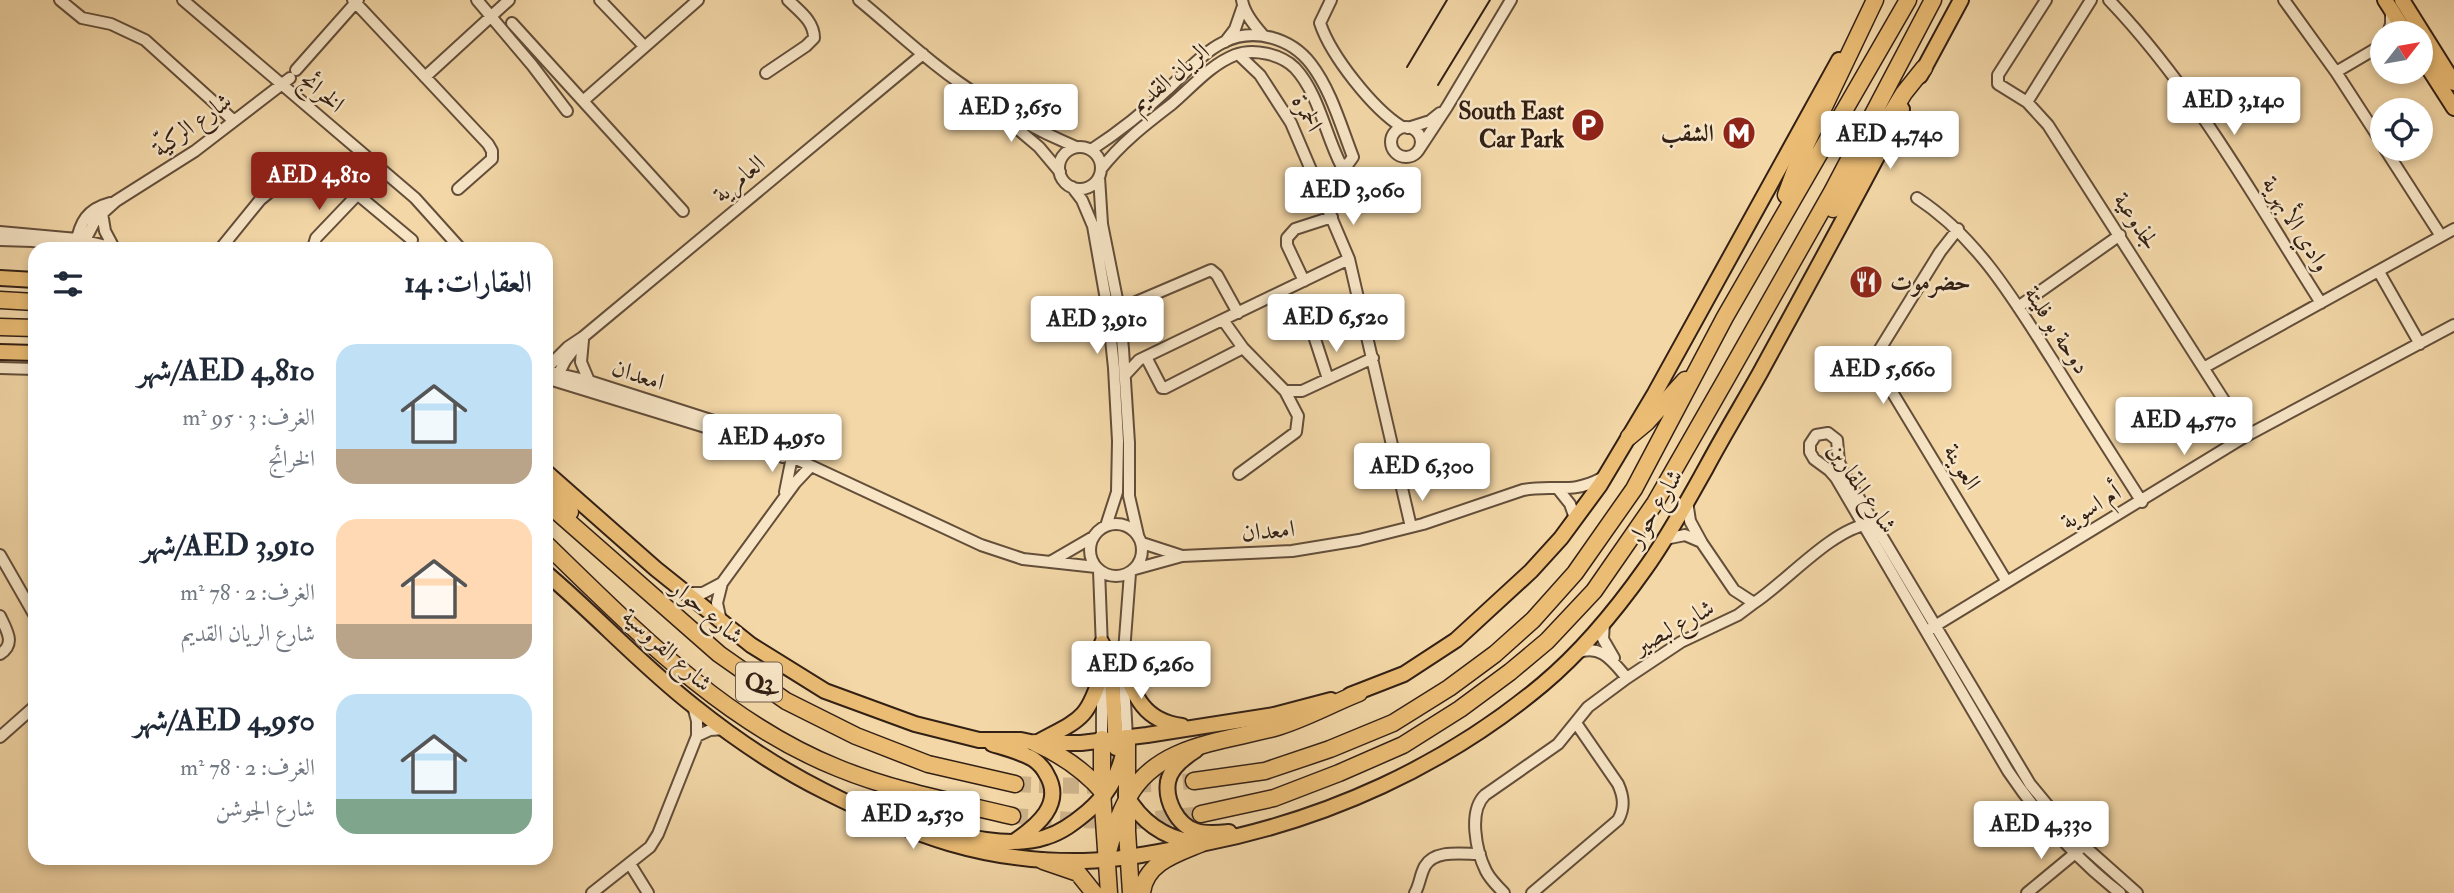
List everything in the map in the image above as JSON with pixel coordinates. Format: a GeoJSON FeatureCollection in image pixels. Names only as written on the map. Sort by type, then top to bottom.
{"type":"FeatureCollection","features":[{"type":"Feature","properties":{"kind":"highway"},"geometry":{"type":"LineString","coordinates":[[1772,238],[1800,157],[1874,0]]}},
{"type":"Feature","properties":{"kind":"highway","name":"شارع حوار"},"geometry":{"type":"LineString","coordinates":[[1194,781],[1265,771],[1330,750],[1393,723],[1449,688],[1495,654],[1533,620],[1575,573],[1634,489],[1725,317],[1908,0]]}},
{"type":"Feature","properties":{"kind":"highway","name":"شارع حوار"},"geometry":{"type":"LineString","coordinates":[[1201,814],[1274,798],[1403,745],[1461,709],[1510,672],[1547,641],[1594,591],[1655,503],[1832,192],[1933,0]]}},
{"type":"Feature","properties":{"kind":"highway"},"geometry":{"type":"LineString","coordinates":[[1796,254],[1828,215],[1904,93],[1924,68]]}},
{"type":"Feature","properties":{"kind":"highway"},"geometry":{"type":"LineString","coordinates":[[0,300],[28,302]]}},
{"type":"Feature","properties":{"kind":"highway"},"geometry":{"type":"LineString","coordinates":[[0,327],[28,328]]}},
{"type":"Feature","properties":{"kind":"highway"},"geometry":{"type":"LineString","coordinates":[[1629,437],[1647,422],[1701,363]]}},
{"type":"Feature","properties":{"kind":"highway"},"geometry":{"type":"LineString","coordinates":[[553,495],[605,554]]}},
{"type":"Feature","properties":{"kind":"highway","name":"شارع حوار"},"geometry":{"type":"LineString","coordinates":[[553,508],[719,654],[786,701],[856,736],[928,764],[1015,784]]}},
{"type":"Feature","properties":{"kind":"highway","name":"Q3"},"geometry":{"type":"LineString","coordinates":[[553,551],[693,682],[763,731],[838,768],[917,794],[1012,816]]}},
{"type":"Feature","properties":{"kind":"highway"},"geometry":{"type":"LineString","coordinates":[[1106,859],[1119,816],[1128,797],[1135,785],[1158,764],[1179,752],[1277,727],[1359,693]]}},
{"type":"Feature","properties":{"kind":"highway"},"geometry":{"type":"LineString","coordinates":[[1109,893],[1104,794],[1115,739]]}},
{"type":"Feature","properties":{"kind":"highway"},"geometry":{"type":"LineString","coordinates":[[1115,739],[1128,797],[1131,893]]}},
{"type":"Feature","properties":{"kind":"highway"},"geometry":{"type":"LineString","coordinates":[[1035,744],[1076,767],[1104,794],[1127,831]]}},
{"type":"Feature","properties":{"kind":"highway"},"geometry":{"type":"LineString","coordinates":[[1142,893],[1147,875],[1158,864],[1200,844]]}},
{"type":"Feature","properties":{"kind":"highway"},"geometry":{"type":"LineString","coordinates":[[1043,860],[1078,873],[1094,893]]}},
{"type":"Feature","properties":{"kind":"main road"},"geometry":{"type":"LineString","coordinates":[[979,740],[1021,740],[1035,744],[1081,743],[1274,715],[1359,693],[1404,674],[1456,640],[1531,571],[1561,538],[1605,477],[1874,0]]}},
{"type":"Feature","properties":{"kind":"main road","name":"شارع حوار"},"geometry":{"type":"LineString","coordinates":[[1200,844],[1237,837],[1353,800],[1447,752],[1544,683],[1605,619],[1643,572],[1687,501],[1799,301],[1961,0]]}},
{"type":"Feature","properties":{"kind":"main road"},"geometry":{"type":"LineString","coordinates":[[2392,3],[2400,21]]}},
{"type":"Feature","properties":{"kind":"main road"},"geometry":{"type":"LineString","coordinates":[[2392,3],[2454,83]]}},
{"type":"Feature","properties":{"kind":"main road"},"geometry":{"type":"LineString","coordinates":[[2433,75],[2454,108]]}},
{"type":"Feature","properties":{"kind":"main road"},"geometry":{"type":"LineString","coordinates":[[0,278],[28,280]]}},
{"type":"Feature","properties":{"kind":"main road"},"geometry":{"type":"LineString","coordinates":[[0,352],[28,353]]}},
{"type":"Feature","properties":{"kind":"main road"},"geometry":{"type":"LineString","coordinates":[[553,478],[686,593],[751,645],[825,691],[915,724],[979,740],[1036,761],[1050,782],[1052,793],[1049,810],[1036,827],[1014,842]]}},
{"type":"Feature","properties":{"kind":"main road","name":"شارع الفروسية"},"geometry":{"type":"LineString","coordinates":[[553,579],[694,706],[725,729],[825,792],[924,836],[996,856],[1043,860],[1106,859],[1200,844]]}},
{"type":"Feature","properties":{"kind":"main road"},"geometry":{"type":"LineString","coordinates":[[1102,643],[1112,677],[1118,774],[1128,797],[1143,818],[1158,830],[1176,840],[1200,844]]}},
{"type":"Feature","properties":{"kind":"main road"},"geometry":{"type":"LineString","coordinates":[[1123,665],[1141,705],[1151,714],[1166,724],[1198,727]]}},
{"type":"Feature","properties":{"kind":"main road"},"geometry":{"type":"LineString","coordinates":[[1035,744],[1080,719],[1093,697],[1102,672]]}},
{"type":"Feature","properties":{"kind":"main road"},"geometry":{"type":"LineString","coordinates":[[1203,745],[1184,758],[1168,781],[1169,802],[1179,819],[1195,831],[1222,833],[1282,824]]}},
{"type":"Feature","properties":{"kind":"main road"},"geometry":{"type":"LineString","coordinates":[[876,814],[982,838],[1014,842],[1033,841],[1055,834],[1075,822],[1104,794],[1118,774]]}},
{"type":"Feature","properties":{"kind":"street"},"geometry":{"type":"LineString","coordinates":[[60,0],[82,18],[111,24],[145,40],[234,121]]}},
{"type":"Feature","properties":{"kind":"street","name":"الخرائج"},"geometry":{"type":"LineString","coordinates":[[183,0],[289,78],[415,198],[455,242]]}},
{"type":"Feature","properties":{"kind":"street"},"geometry":{"type":"LineString","coordinates":[[477,0],[567,111]]}},
{"type":"Feature","properties":{"kind":"street"},"geometry":{"type":"LineString","coordinates":[[425,77],[509,0]]}},
{"type":"Feature","properties":{"kind":"street"},"geometry":{"type":"LineString","coordinates":[[600,0],[644,46]]}},
{"type":"Feature","properties":{"kind":"street"},"geometry":{"type":"LineString","coordinates":[[583,101],[698,0]]}},
{"type":"Feature","properties":{"kind":"street"},"geometry":{"type":"LineString","coordinates":[[766,73],[814,38],[814,29],[809,21],[788,0]]}},
{"type":"Feature","properties":{"kind":"street"},"geometry":{"type":"LineString","coordinates":[[859,0],[1039,147],[1088,211],[1108,311],[1114,368],[1118,440],[1117,492],[1106,526]]}},
{"type":"Feature","properties":{"kind":"street"},"geometry":{"type":"LineString","coordinates":[[1331,0],[1320,23],[1326,40],[1380,111],[1391,147],[1398,156],[1409,157],[1418,151],[1447,107],[1511,0]]}},
{"type":"Feature","properties":{"kind":"street","name":"لجذوعية"},"geometry":{"type":"LineString","coordinates":[[2046,0],[1996,79],[1998,84],[2027,102],[2048,125],[2227,405]]}},
{"type":"Feature","properties":{"kind":"street"},"geometry":{"type":"LineString","coordinates":[[2027,102],[2091,0]]}},
{"type":"Feature","properties":{"kind":"street","name":"وادي الأبهرية"},"geometry":{"type":"LineString","coordinates":[[2109,0],[2134,26],[2201,113],[2321,303]]}},
{"type":"Feature","properties":{"kind":"street"},"geometry":{"type":"LineString","coordinates":[[2284,0],[2370,124]]}},
{"type":"Feature","properties":{"kind":"street"},"geometry":{"type":"LineString","coordinates":[[355,1],[492,151],[492,159],[458,189]]}},
{"type":"Feature","properties":{"kind":"street","name":"شارع الركيّة"},"geometry":{"type":"LineString","coordinates":[[81,242],[102,213],[116,201],[195,151],[289,78],[355,1]]}},
{"type":"Feature","properties":{"kind":"street"},"geometry":{"type":"LineString","coordinates":[[1242,3],[1263,35]]}},
{"type":"Feature","properties":{"kind":"street"},"geometry":{"type":"LineString","coordinates":[[1225,42],[1235,29],[1242,3]]}},
{"type":"Feature","properties":{"kind":"street"},"geometry":{"type":"LineString","coordinates":[[2390,21],[2392,3]]}},
{"type":"Feature","properties":{"kind":"street"},"geometry":{"type":"LineString","coordinates":[[512,23],[683,211]]}},
{"type":"Feature","properties":{"kind":"street","name":"الريان القديم"},"geometry":{"type":"LineString","coordinates":[[1091,150],[1113,135],[1225,42],[1263,35],[1279,39],[1313,66],[1353,157],[1348,164],[1340,165],[1310,90],[1293,66],[1266,54],[1238,54],[1218,64],[1125,142],[1100,173]]}},
{"type":"Feature","properties":{"kind":"street"},"geometry":{"type":"LineString","coordinates":[[2336,72],[2370,51]]}},
{"type":"Feature","properties":{"kind":"street","name":"العامرية"},"geometry":{"type":"LineString","coordinates":[[583,337],[923,54]]}},
{"type":"Feature","properties":{"kind":"street","name":"الحمرة"},"geometry":{"type":"LineString","coordinates":[[1238,54],[1260,75],[1291,123],[1349,259],[1411,527]]}},
{"type":"Feature","properties":{"kind":"street"},"geometry":{"type":"LineString","coordinates":[[982,98],[1044,133],[1076,147],[1091,150],[1098,158],[1102,224],[1124,349],[1129,496],[1140,539],[1141,559],[1132,571],[1115,739]]}},
{"type":"Feature","properties":{"kind":"street"},"geometry":{"type":"LineString","coordinates":[[1390,141],[1396,131],[1430,121],[1447,107]]}},
{"type":"Feature","properties":{"kind":"street"},"geometry":{"type":"LineString","coordinates":[[1380,111],[1413,130],[1420,139],[1418,151]]}},
{"type":"Feature","properties":{"kind":"street"},"geometry":{"type":"LineString","coordinates":[[1059,172],[1064,154],[1076,147]]}},
{"type":"Feature","properties":{"kind":"street"},"geometry":{"type":"LineString","coordinates":[[2393,161],[2441,236]]}},
{"type":"Feature","properties":{"kind":"street"},"geometry":{"type":"LineString","coordinates":[[226,242],[260,200],[306,162],[321,164],[412,240]]}},
{"type":"Feature","properties":{"kind":"street"},"geometry":{"type":"LineString","coordinates":[[1072,187],[1087,187],[1100,173]]}},
{"type":"Feature","properties":{"kind":"street"},"geometry":{"type":"LineString","coordinates":[[315,242],[358,194]]}},
{"type":"Feature","properties":{"kind":"street","name":"دوحة بو فليتة"},"geometry":{"type":"LineString","coordinates":[[1917,198],[1958,229],[1983,257],[2018,307],[2141,502]]}},
{"type":"Feature","properties":{"kind":"street","name":"شارع الركيّة"},"geometry":{"type":"LineString","coordinates":[[79,242],[83,219],[104,204],[116,201]]}},
{"type":"Feature","properties":{"kind":"street"},"geometry":{"type":"LineString","coordinates":[[102,213],[104,231],[111,242]]}},
{"type":"Feature","properties":{"kind":"street"},"geometry":{"type":"LineString","coordinates":[[1304,281],[1287,245],[1287,238],[1295,229],[1332,217]]}},
{"type":"Feature","properties":{"kind":"street","name":"العوينة"},"geometry":{"type":"LineString","coordinates":[[1958,229],[1940,252],[1880,349],[1879,365],[2007,582]]}},
{"type":"Feature","properties":{"kind":"street"},"geometry":{"type":"LineString","coordinates":[[2205,367],[2454,229]]}},
{"type":"Feature","properties":{"kind":"street"},"geometry":{"type":"LineString","coordinates":[[0,232],[56,242]]}},
{"type":"Feature","properties":{"kind":"street"},"geometry":{"type":"LineString","coordinates":[[2018,307],[2120,235]]}},
{"type":"Feature","properties":{"kind":"street"},"geometry":{"type":"LineString","coordinates":[[0,240],[42,242]]}},
{"type":"Feature","properties":{"kind":"street"},"geometry":{"type":"LineString","coordinates":[[1126,374],[1139,360],[1349,259]]}},
{"type":"Feature","properties":{"kind":"street"},"geometry":{"type":"LineString","coordinates":[[1120,317],[1136,302],[1211,270],[1217,275],[1238,313]]}},
{"type":"Feature","properties":{"kind":"street"},"geometry":{"type":"LineString","coordinates":[[2379,272],[2420,344]]}},
{"type":"Feature","properties":{"kind":"street"},"geometry":{"type":"LineString","coordinates":[[1116,292],[1128,301],[1136,302]]}},
{"type":"Feature","properties":{"kind":"street"},"geometry":{"type":"LineString","coordinates":[[1223,320],[1243,348],[1285,391],[1298,416],[1296,432],[1240,474]]}},
{"type":"Feature","properties":{"kind":"street","name":"أم اسوية"},"geometry":{"type":"LineString","coordinates":[[1931,629],[2246,436],[2454,325]]}},
{"type":"Feature","properties":{"kind":"street"},"geometry":{"type":"LineString","coordinates":[[553,363],[574,342],[583,337]]}},
{"type":"Feature","properties":{"kind":"street"},"geometry":{"type":"LineString","coordinates":[[553,378],[583,337]]}},
{"type":"Feature","properties":{"kind":"street"},"geometry":{"type":"LineString","coordinates":[[583,337],[580,362],[589,381]]}},
{"type":"Feature","properties":{"kind":"street"},"geometry":{"type":"LineString","coordinates":[[1315,339],[1328,379]]}},
{"type":"Feature","properties":{"kind":"street"},"geometry":{"type":"LineString","coordinates":[[1146,357],[1159,384],[1165,388],[1243,348]]}},
{"type":"Feature","properties":{"kind":"street"},"geometry":{"type":"LineString","coordinates":[[1124,349],[1130,355],[1146,357]]}},
{"type":"Feature","properties":{"kind":"street"},"geometry":{"type":"LineString","coordinates":[[1285,391],[1302,391],[1373,358]]}},
{"type":"Feature","properties":{"kind":"street"},"geometry":{"type":"LineString","coordinates":[[0,368],[28,369]]}},
{"type":"Feature","properties":{"kind":"street","name":"امعدان"},"geometry":{"type":"LineString","coordinates":[[553,378],[589,381],[720,424],[789,453],[792,457],[981,545],[1046,564],[1098,569]]}},
{"type":"Feature","properties":{"kind":"street","name":"امعدان"},"geometry":{"type":"LineString","coordinates":[[553,378],[715,430],[787,459],[792,457]]}},
{"type":"Feature","properties":{"kind":"street","name":"شارع المقارين"},"geometry":{"type":"LineString","coordinates":[[1870,526],[1833,474],[1811,456],[1810,444],[1816,435],[1828,433],[1837,440],[1841,468],[1870,526],[2017,766],[2079,849],[2120,893]]}},
{"type":"Feature","properties":{"kind":"street"},"geometry":{"type":"LineString","coordinates":[[784,498],[792,457]]}},
{"type":"Feature","properties":{"kind":"street"},"geometry":{"type":"LineString","coordinates":[[721,621],[717,603],[722,583],[784,498],[811,466]]}},
{"type":"Feature","properties":{"kind":"street","name":"امعدان"},"geometry":{"type":"LineString","coordinates":[[1132,571],[1182,556],[1292,551],[1359,540],[1411,527],[1523,490],[1539,487],[1581,488],[1605,477]]}},
{"type":"Feature","properties":{"kind":"street"},"geometry":{"type":"LineString","coordinates":[[1558,489],[1570,504],[1575,517]]}},
{"type":"Feature","properties":{"kind":"street","name":"شارع لبصير"},"geometry":{"type":"LineString","coordinates":[[1687,501],[1690,521],[1702,543],[1734,590],[1754,603]]}},
{"type":"Feature","properties":{"kind":"street"},"geometry":{"type":"LineString","coordinates":[[1046,564],[1078,548],[1112,524],[1126,525],[1140,539]]}},
{"type":"Feature","properties":{"kind":"street","name":"شارع لبصير"},"geometry":{"type":"LineString","coordinates":[[1573,654],[1594,649],[1604,653],[1628,678],[1681,642],[1738,615],[1829,543],[1870,526]]}},
{"type":"Feature","properties":{"kind":"street"},"geometry":{"type":"LineString","coordinates":[[1665,539],[1685,535],[1702,543]]}},
{"type":"Feature","properties":{"kind":"street"},"geometry":{"type":"LineString","coordinates":[[1093,537],[1091,556],[1098,569],[1102,672],[1115,739]]}},
{"type":"Feature","properties":{"kind":"street","name":"امعدان"},"geometry":{"type":"LineString","coordinates":[[1140,539],[1182,556]]}},
{"type":"Feature","properties":{"kind":"street"},"geometry":{"type":"LineString","coordinates":[[0,555],[28,604]]}},
{"type":"Feature","properties":{"kind":"street"},"geometry":{"type":"LineString","coordinates":[[1098,569],[1113,576],[1132,571]]}},
{"type":"Feature","properties":{"kind":"street"},"geometry":{"type":"LineString","coordinates":[[686,593],[703,593],[722,583]]}},
{"type":"Feature","properties":{"kind":"street"},"geometry":{"type":"LineString","coordinates":[[0,616],[10,644],[7,650],[0,654]]}},
{"type":"Feature","properties":{"kind":"street","name":"شارع لبصير"},"geometry":{"type":"LineString","coordinates":[[1605,619],[1603,639],[1618,667]]}},
{"type":"Feature","properties":{"kind":"street"},"geometry":{"type":"LineString","coordinates":[[1504,893],[1489,876],[1480,854],[1475,813],[1480,800],[1558,744],[1588,707],[1628,678]]}},
{"type":"Feature","properties":{"kind":"street"},"geometry":{"type":"LineString","coordinates":[[592,893],[650,847],[658,834],[697,736],[694,706]]}},
{"type":"Feature","properties":{"kind":"street"},"geometry":{"type":"LineString","coordinates":[[0,737],[28,712]]}},
{"type":"Feature","properties":{"kind":"street"},"geometry":{"type":"LineString","coordinates":[[1532,893],[1618,820],[1622,813],[1623,794],[1618,784],[1576,723]]}},
{"type":"Feature","properties":{"kind":"street"},"geometry":{"type":"LineString","coordinates":[[697,736],[710,730],[725,729]]}},
{"type":"Feature","properties":{"kind":"street"},"geometry":{"type":"LineString","coordinates":[[2027,893],[2079,849]]}},
{"type":"Feature","properties":{"kind":"street","name":"شارع المقارين"},"geometry":{"type":"LineString","coordinates":[[2079,849],[2137,893]]}},
{"type":"Feature","properties":{"kind":"street"},"geometry":{"type":"LineString","coordinates":[[1415,893],[1425,866],[1432,859],[1440,855],[1480,854]]}},
{"type":"Feature","properties":{"kind":"street"},"geometry":{"type":"LineString","coordinates":[[630,864],[648,893]]}},
{"type":"Feature","properties":{"kind":"tunnel"},"geometry":{"type":"LineString","coordinates":[[1015,784],[1105,786],[1194,781]]}},
{"type":"Feature","properties":{"kind":"tunnel"},"geometry":{"type":"LineString","coordinates":[[1012,816],[1138,821],[1201,814]]}},
{"type":"Feature","properties":{"kind":"tram line"},"geometry":{"type":"LineString","coordinates":[[1407,67],[1447,0]]}},
{"type":"Feature","properties":{"kind":"tram line"},"geometry":{"type":"LineString","coordinates":[[1438,85],[1490,0]]}},
{"type":"Feature","properties":{"kind":"place","name":"South East Car Park"},"geometry":{"type":"Point","coordinates":[1588,125]}},
{"type":"Feature","properties":{"kind":"place","name":"الشقب"},"geometry":{"type":"Point","coordinates":[1739,133]}},
{"type":"Feature","properties":{"kind":"place","name":"حضرموت"},"geometry":{"type":"Point","coordinates":[1866,282]}}]}
